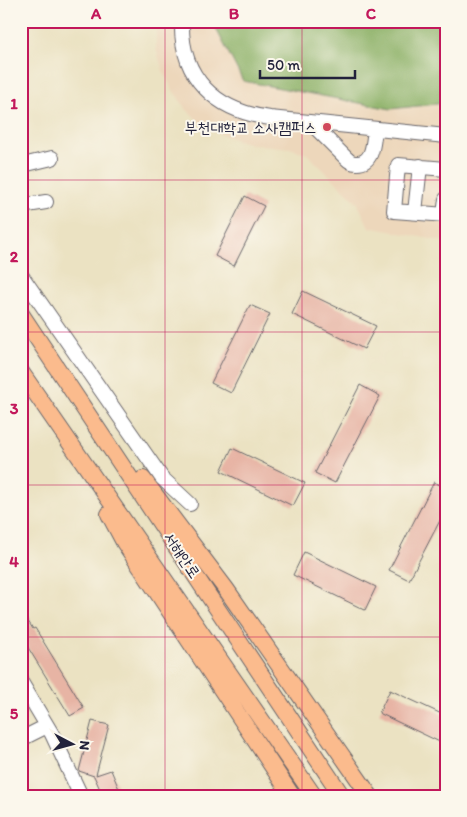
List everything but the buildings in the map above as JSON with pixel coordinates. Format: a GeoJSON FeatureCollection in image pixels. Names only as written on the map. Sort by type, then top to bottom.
{"type":"FeatureCollection","features":[{"type":"Feature","properties":{"kind":"main road","name":"서해안로"},"geometry":{"type":"LineString","coordinates":[[21,314],[342,796]]}},
{"type":"Feature","properties":{"kind":"main road","name":"서해안로"},"geometry":{"type":"LineString","coordinates":[[21,372],[314,796]]}},
{"type":"Feature","properties":{"kind":"main road"},"geometry":{"type":"LineString","coordinates":[[85,410],[145,481],[226,589],[370,796]]}},
{"type":"Feature","properties":{"kind":"main road"},"geometry":{"type":"LineString","coordinates":[[60,427],[124,542],[292,796]]}},
{"type":"Feature","properties":{"kind":"street"},"geometry":{"type":"LineString","coordinates":[[182,21],[182,43],[195,75],[215,98],[235,110],[246,114],[310,122],[446,136]]}},
{"type":"Feature","properties":{"kind":"street"},"geometry":{"type":"LineString","coordinates":[[310,122],[350,162],[355,163],[367,160],[370,155],[375,129]]}},
{"type":"Feature","properties":{"kind":"street"},"geometry":{"type":"LineString","coordinates":[[21,167],[52,158]]}},
{"type":"Feature","properties":{"kind":"street"},"geometry":{"type":"LineString","coordinates":[[446,169],[398,165],[394,210],[445,215],[446,199]]}},
{"type":"Feature","properties":{"kind":"street"},"geometry":{"type":"LineString","coordinates":[[414,212],[420,166]]}},
{"type":"Feature","properties":{"kind":"street"},"geometry":{"type":"LineString","coordinates":[[21,206],[46,202]]}},
{"type":"Feature","properties":{"kind":"street"},"geometry":{"type":"LineString","coordinates":[[21,275],[162,478],[190,504]]}},
{"type":"Feature","properties":{"kind":"street"},"geometry":{"type":"LineString","coordinates":[[21,682],[47,726],[81,796]]}},
{"type":"Feature","properties":{"kind":"street"},"geometry":{"type":"LineString","coordinates":[[21,739],[47,726]]}},
{"type":"Feature","properties":{"kind":"shaded area","name":"부천대학교 소사캠퍼스"},"geometry":{"type":"Polygon","coordinates":[[[156,21],[212,21],[243,81],[391,109],[446,103],[446,242],[369,227],[357,202],[307,154],[290,148],[251,144],[215,132],[201,123],[186,109],[172,89],[163,71],[156,49],[156,21]]]}},
{"type":"Feature","properties":{"kind":"green space"},"geometry":{"type":"Polygon","coordinates":[[[212,21],[446,21],[446,103],[391,109],[243,81],[212,21]]]}},
{"type":"Feature","properties":{"kind":"place","name":"부천대학교 소사캠퍼스"},"geometry":{"type":"Point","coordinates":[327,127]}}]}
